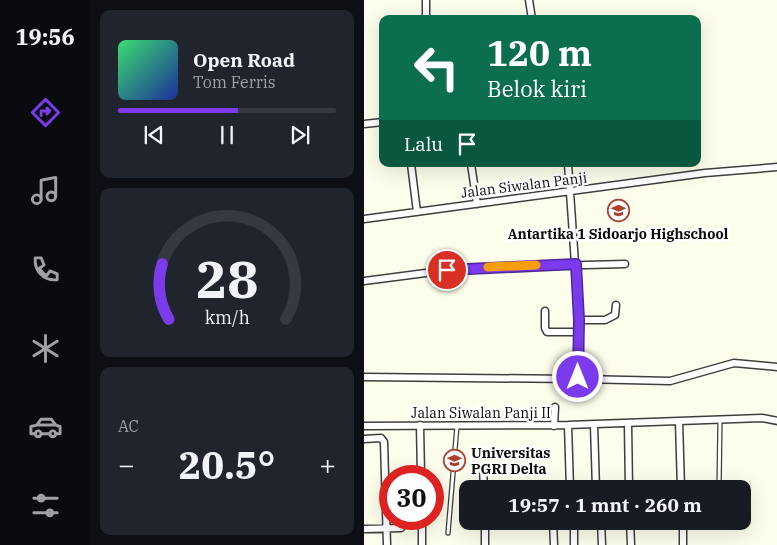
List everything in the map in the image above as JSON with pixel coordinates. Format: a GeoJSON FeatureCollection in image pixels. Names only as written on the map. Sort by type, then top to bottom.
{"type":"FeatureCollection","features":[{"type":"Feature","properties":{"kind":"street"},"geometry":{"type":"LineString","coordinates":[[426,0],[426,15]]}},
{"type":"Feature","properties":{"kind":"street"},"geometry":{"type":"LineString","coordinates":[[529,0],[531,15]]}},
{"type":"Feature","properties":{"kind":"street"},"geometry":{"type":"LineString","coordinates":[[364,124],[379,122]]}},
{"type":"Feature","properties":{"kind":"street"},"geometry":{"type":"LineString","coordinates":[[411,167],[417,212]]}},
{"type":"Feature","properties":{"kind":"street"},"geometry":{"type":"LineString","coordinates":[[471,167],[477,204]]}},
{"type":"Feature","properties":{"kind":"street"},"geometry":{"type":"LineString","coordinates":[[568,167],[579,320],[578,378]]}},
{"type":"Feature","properties":{"kind":"street","name":"Jalan Siwalan Panji"},"geometry":{"type":"LineString","coordinates":[[364,219],[704,173],[777,167]]}},
{"type":"Feature","properties":{"kind":"street"},"geometry":{"type":"LineString","coordinates":[[364,281],[464,268],[625,264]]}},
{"type":"Feature","properties":{"kind":"street"},"geometry":{"type":"LineString","coordinates":[[579,320],[611,318],[615,315],[616,305]]}},
{"type":"Feature","properties":{"kind":"street"},"geometry":{"type":"LineString","coordinates":[[545,311],[545,328],[547,332],[578,332]]}},
{"type":"Feature","properties":{"kind":"street"},"geometry":{"type":"LineString","coordinates":[[364,377],[578,378],[670,381],[734,363],[777,367]]}},
{"type":"Feature","properties":{"kind":"street"},"geometry":{"type":"LineString","coordinates":[[554,426],[555,407]]}},
{"type":"Feature","properties":{"kind":"street","name":"Jalan Siwalan Panji II"},"geometry":{"type":"LineString","coordinates":[[364,426],[554,426],[762,418],[777,421]]}},
{"type":"Feature","properties":{"kind":"street"},"geometry":{"type":"LineString","coordinates":[[679,421],[681,480]]}},
{"type":"Feature","properties":{"kind":"street"},"geometry":{"type":"LineString","coordinates":[[628,424],[629,480]]}},
{"type":"Feature","properties":{"kind":"street"},"geometry":{"type":"LineString","coordinates":[[420,425],[421,465]]}},
{"type":"Feature","properties":{"kind":"street"},"geometry":{"type":"LineString","coordinates":[[568,425],[570,480]]}},
{"type":"Feature","properties":{"kind":"street"},"geometry":{"type":"LineString","coordinates":[[594,425],[596,480]]}},
{"type":"Feature","properties":{"kind":"street"},"geometry":{"type":"LineString","coordinates":[[372,426],[368,439],[381,438],[384,442],[385,465]]}},
{"type":"Feature","properties":{"kind":"street"},"geometry":{"type":"LineString","coordinates":[[483,468],[484,480]]}},
{"type":"Feature","properties":{"kind":"street"},"geometry":{"type":"LineString","coordinates":[[364,529],[379,528]]}},
{"type":"Feature","properties":{"kind":"street"},"geometry":{"type":"LineString","coordinates":[[386,530],[387,545]]}},
{"type":"Feature","properties":{"kind":"street"},"geometry":{"type":"LineString","coordinates":[[422,530],[422,545]]}},
{"type":"Feature","properties":{"kind":"street"},"geometry":{"type":"LineString","coordinates":[[485,530],[486,545]]}},
{"type":"Feature","properties":{"kind":"street"},"geometry":{"type":"LineString","coordinates":[[553,530],[554,545]]}},
{"type":"Feature","properties":{"kind":"street"},"geometry":{"type":"LineString","coordinates":[[574,530],[574,545]]}},
{"type":"Feature","properties":{"kind":"street"},"geometry":{"type":"LineString","coordinates":[[601,530],[602,545]]}},
{"type":"Feature","properties":{"kind":"street"},"geometry":{"type":"LineString","coordinates":[[630,530],[631,545]]}},
{"type":"Feature","properties":{"kind":"street"},"geometry":{"type":"LineString","coordinates":[[682,530],[683,545]]}},
{"type":"Feature","properties":{"kind":"lane"},"geometry":{"type":"LineString","coordinates":[[720,420],[720,480]]}},
{"type":"Feature","properties":{"kind":"lane"},"geometry":{"type":"LineString","coordinates":[[448,533],[457,425]]}},
{"type":"Feature","properties":{"kind":"slow traffic"},"geometry":{"type":"LineString","coordinates":[[488,267],[536,265]]}},
{"type":"Feature","properties":{"kind":"place","name":"Antartika 1 Sidoarjo Highschool"},"geometry":{"type":"Point","coordinates":[618,211]}},
{"type":"Feature","properties":{"kind":"place","name":"Universitas PGRI Delta"},"geometry":{"type":"Point","coordinates":[455,461]}},
{"type":"Feature","properties":{"kind":"route"},"geometry":{"type":"LineString","coordinates":[[447,270],[495,266],[576,264],[579,320],[578,377]]}}]}
